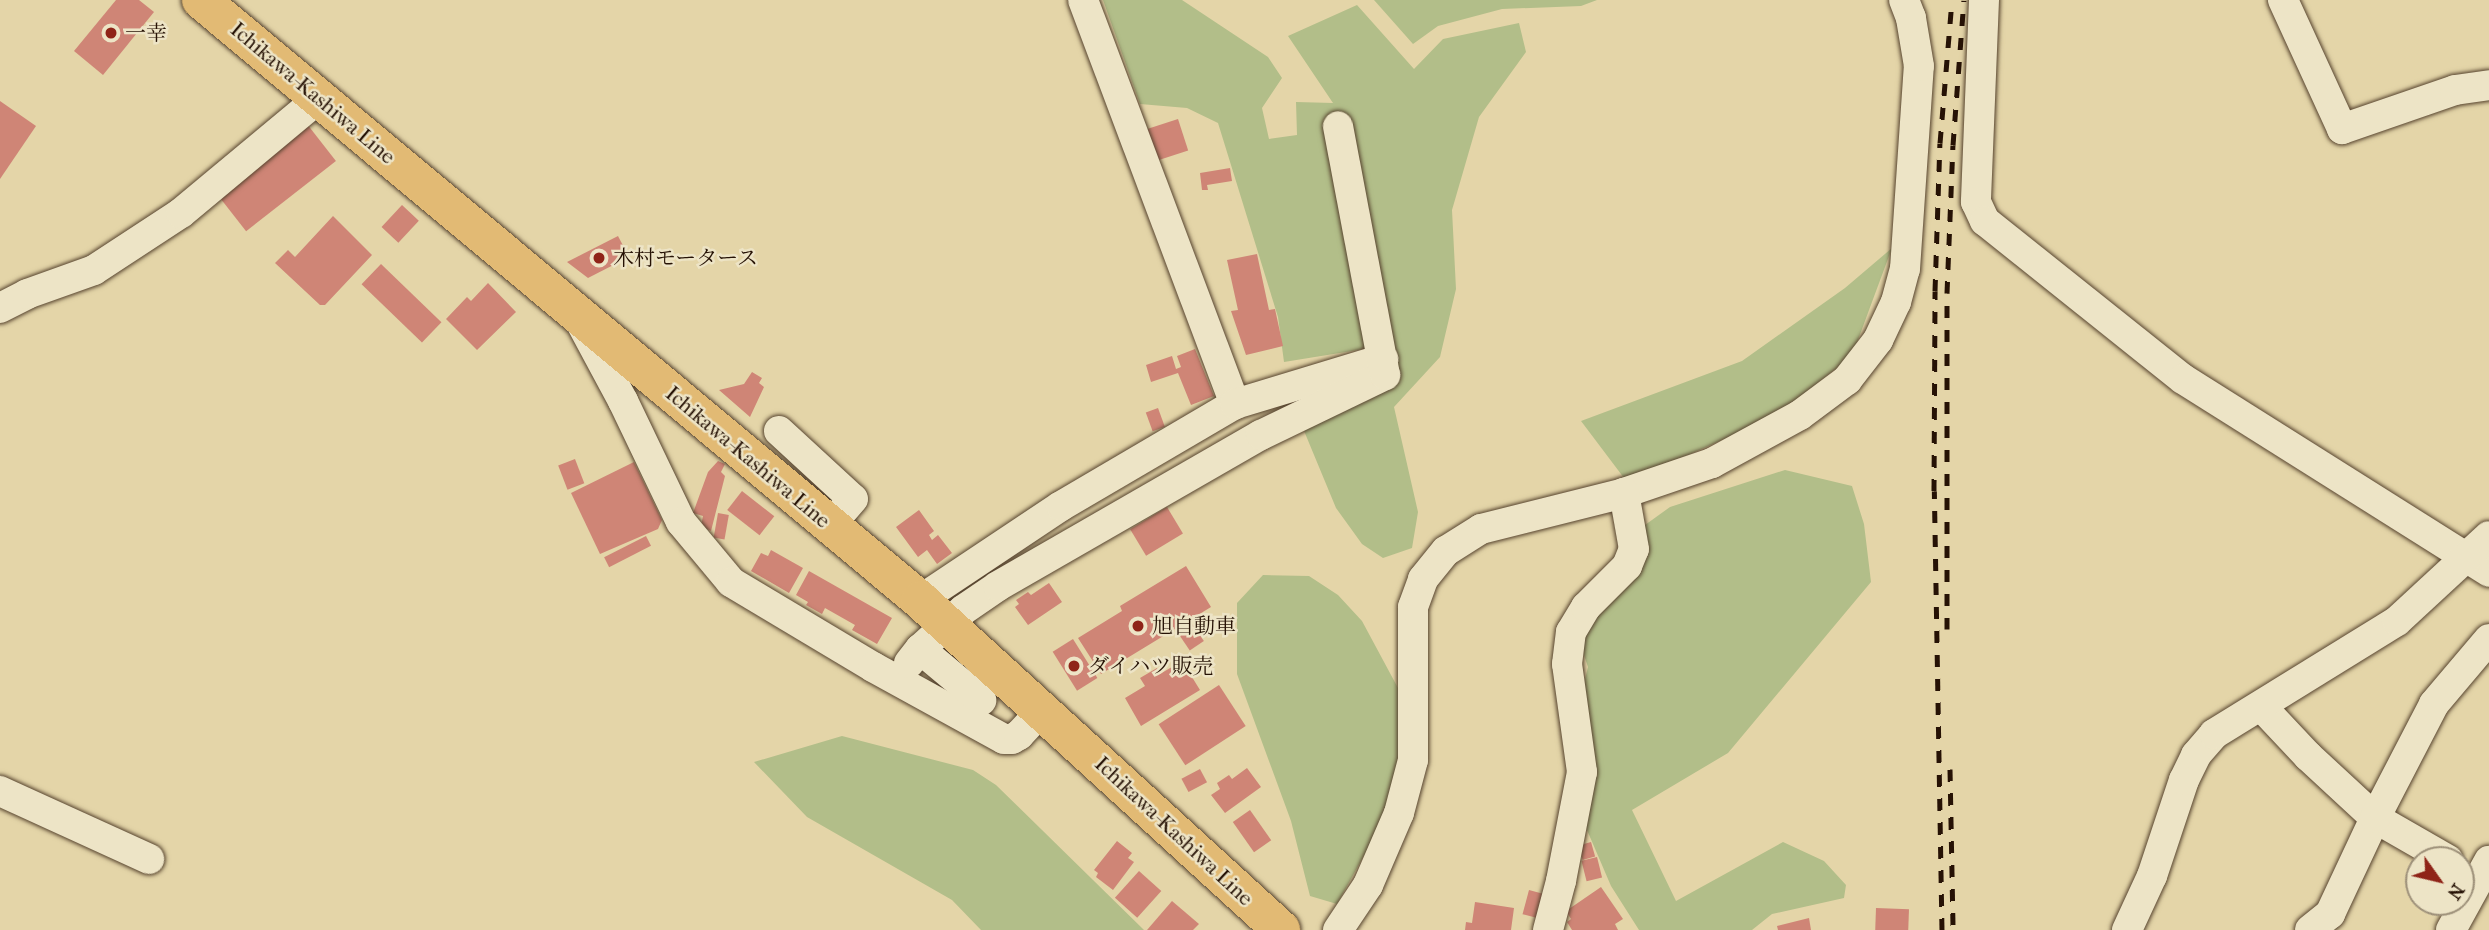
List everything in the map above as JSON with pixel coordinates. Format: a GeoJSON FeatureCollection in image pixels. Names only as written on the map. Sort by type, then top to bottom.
{"type":"FeatureCollection","features":[{"type":"Feature","properties":{"kind":"main road","name":"Ichikawa-Kashiwa Line"},"geometry":{"type":"LineString","coordinates":[[201,0],[920,600],[1281,930]]}},
{"type":"Feature","properties":{"kind":"street"},"geometry":{"type":"LineString","coordinates":[[1083,0],[1235,404]]}},
{"type":"Feature","properties":{"kind":"street"},"geometry":{"type":"LineString","coordinates":[[1338,930],[1368,885],[1399,813],[1413,760],[1413,607],[1423,579],[1446,551],[1480,529],[1624,493],[1712,463],[1800,415],[1847,380],[1878,340],[1896,302],[1905,269],[1919,66],[1911,18],[1904,0]]}},
{"type":"Feature","properties":{"kind":"street"},"geometry":{"type":"LineString","coordinates":[[1984,0],[1976,202],[1985,221],[2183,379],[2481,554],[2397,621],[2214,734],[2196,755],[2184,779],[2152,876],[2127,930]]}},
{"type":"Feature","properties":{"kind":"street"},"geometry":{"type":"LineString","coordinates":[[2288,2],[2342,129],[2455,90],[2489,85]]}},
{"type":"Feature","properties":{"kind":"street"},"geometry":{"type":"LineString","coordinates":[[0,308],[27,294],[94,270],[170,220],[319,98]]}},
{"type":"Feature","properties":{"kind":"street"},"geometry":{"type":"LineString","coordinates":[[896,679],[920,649],[963,610],[998,586],[1261,435],[1376,382],[1385,375],[1338,126]]}},
{"type":"Feature","properties":{"kind":"street"},"geometry":{"type":"LineString","coordinates":[[566,303],[618,391],[681,522],[711,562],[731,582],[896,679],[979,702]]}},
{"type":"Feature","properties":{"kind":"street"},"geometry":{"type":"LineString","coordinates":[[920,600],[1061,506],[1235,404],[1383,359]]}},
{"type":"Feature","properties":{"kind":"street"},"geometry":{"type":"LineString","coordinates":[[779,432],[853,499],[831,525]]}},
{"type":"Feature","properties":{"kind":"street"},"geometry":{"type":"LineString","coordinates":[[1548,930],[1561,881],[1582,772],[1567,664],[1571,632],[1586,607],[1627,566],[1634,549],[1624,493]]}},
{"type":"Feature","properties":{"kind":"street"},"geometry":{"type":"LineString","coordinates":[[2310,930],[2330,915],[2375,818],[2434,704],[2489,639]]}},
{"type":"Feature","properties":{"kind":"street"},"geometry":{"type":"LineString","coordinates":[[920,649],[979,702],[1004,739],[1012,740],[1042,710]]}},
{"type":"Feature","properties":{"kind":"street"},"geometry":{"type":"LineString","coordinates":[[2261,706],[2308,757],[2375,818],[2424,846]]}},
{"type":"Feature","properties":{"kind":"street"},"geometry":{"type":"LineString","coordinates":[[0,791],[149,859]]}},
{"type":"Feature","properties":{"kind":"street"},"geometry":{"type":"LineString","coordinates":[[2451,930],[2476,869]]}},
{"type":"Feature","properties":{"kind":"green space"},"geometry":{"type":"Polygon","coordinates":[[[1103,0],[1182,0],[1268,57],[1282,78],[1262,108],[1269,139],[1297,135],[1296,102],[1333,103],[1288,36],[1357,5],[1414,69],[1443,39],[1519,23],[1526,52],[1479,117],[1452,210],[1456,289],[1440,357],[1394,407],[1418,512],[1412,548],[1383,558],[1362,544],[1336,508],[1302,426],[1389,345],[1284,362],[1278,317],[1218,123],[1187,108],[1140,104],[1103,0]]]}},
{"type":"Feature","properties":{"kind":"green space"},"geometry":{"type":"Polygon","coordinates":[[[1374,0],[1597,0],[1581,6],[1502,9],[1438,26],[1413,44],[1374,0]]]}},
{"type":"Feature","properties":{"kind":"green space"},"geometry":{"type":"Polygon","coordinates":[[[1892,248],[1852,356],[1774,417],[1688,455],[1624,478],[1581,421],[1742,361],[1845,288],[1892,248]]]}},
{"type":"Feature","properties":{"kind":"green space"},"geometry":{"type":"Polygon","coordinates":[[[1785,470],[1852,486],[1864,524],[1871,582],[1728,753],[1632,810],[1676,901],[1783,842],[1824,861],[1846,885],[1844,898],[1772,914],[1752,930],[1639,930],[1611,886],[1584,823],[1584,683],[1588,667],[1578,637],[1639,566],[1645,525],[1670,507],[1785,470]]]}},
{"type":"Feature","properties":{"kind":"green space"},"geometry":{"type":"Polygon","coordinates":[[[1263,575],[1309,576],[1338,595],[1362,621],[1398,688],[1401,759],[1391,807],[1337,904],[1310,896],[1291,821],[1237,674],[1237,603],[1263,575]]]}},
{"type":"Feature","properties":{"kind":"green space"},"geometry":{"type":"Polygon","coordinates":[[[842,736],[973,770],[996,785],[1144,930],[981,930],[952,900],[807,817],[754,762],[842,736]]]}},
{"type":"Feature","properties":{"kind":"building"},"geometry":{"type":"Polygon","coordinates":[[[116,0],[139,0],[154,12],[103,75],[74,51],[116,0]]]}},
{"type":"Feature","properties":{"kind":"building"},"geometry":{"type":"Polygon","coordinates":[[[0,101],[36,126],[0,179],[0,101]]]}},
{"type":"Feature","properties":{"kind":"building"},"geometry":{"type":"Polygon","coordinates":[[[1178,119],[1188,150],[1156,161],[1146,130],[1178,119]]]}},
{"type":"Feature","properties":{"kind":"building"},"geometry":{"type":"Polygon","coordinates":[[[307,124],[336,161],[246,231],[217,194],[307,124]]]}},
{"type":"Feature","properties":{"kind":"building"},"geometry":{"type":"Polygon","coordinates":[[[1230,168],[1232,181],[1207,185],[1208,190],[1202,190],[1200,173],[1230,168]]]}},
{"type":"Feature","properties":{"kind":"building"},"geometry":{"type":"Polygon","coordinates":[[[402,205],[419,221],[398,243],[382,227],[402,205]]]}},
{"type":"Feature","properties":{"kind":"building"},"geometry":{"type":"Polygon","coordinates":[[[333,216],[372,255],[325,305],[320,305],[275,263],[288,250],[295,257],[333,216]]]}},
{"type":"Feature","properties":{"kind":"building"},"geometry":{"type":"Polygon","coordinates":[[[618,236],[629,257],[588,278],[567,262],[618,236]]]}},
{"type":"Feature","properties":{"kind":"building"},"geometry":{"type":"Polygon","coordinates":[[[1257,254],[1269,310],[1275,309],[1283,346],[1246,355],[1231,311],[1238,310],[1227,260],[1257,254]]]}},
{"type":"Feature","properties":{"kind":"building"},"geometry":{"type":"Polygon","coordinates":[[[381,264],[441,322],[422,342],[362,284],[381,264]]]}},
{"type":"Feature","properties":{"kind":"building"},"geometry":{"type":"Polygon","coordinates":[[[488,283],[516,312],[477,350],[446,319],[467,297],[471,301],[488,283]]]}},
{"type":"Feature","properties":{"kind":"building"},"geometry":{"type":"Polygon","coordinates":[[[1195,349],[1214,396],[1191,405],[1178,373],[1151,382],[1146,365],[1172,356],[1176,369],[1181,367],[1177,356],[1195,349]]]}},
{"type":"Feature","properties":{"kind":"building"},"geometry":{"type":"Polygon","coordinates":[[[752,372],[762,378],[759,383],[764,387],[750,417],[719,390],[744,384],[752,372]]]}},
{"type":"Feature","properties":{"kind":"building"},"geometry":{"type":"Polygon","coordinates":[[[1158,408],[1165,427],[1153,431],[1146,412],[1158,408]]]}},
{"type":"Feature","properties":{"kind":"building"},"geometry":{"type":"Polygon","coordinates":[[[575,459],[584,483],[568,490],[558,465],[575,459]]]}},
{"type":"Feature","properties":{"kind":"building"},"geometry":{"type":"Polygon","coordinates":[[[718,461],[725,464],[721,472],[725,476],[711,531],[701,526],[703,516],[693,513],[708,472],[718,461]]]}},
{"type":"Feature","properties":{"kind":"building"},"geometry":{"type":"Polygon","coordinates":[[[634,462],[662,520],[658,529],[600,554],[571,493],[634,462]]]}},
{"type":"Feature","properties":{"kind":"building"},"geometry":{"type":"Polygon","coordinates":[[[742,491],[774,516],[760,535],[727,510],[742,491]]]}},
{"type":"Feature","properties":{"kind":"building"},"geometry":{"type":"Polygon","coordinates":[[[1167,507],[1183,534],[1146,556],[1130,529],[1167,507]]]}},
{"type":"Feature","properties":{"kind":"building"},"geometry":{"type":"Polygon","coordinates":[[[919,510],[934,531],[929,535],[932,540],[938,535],[952,553],[937,564],[927,550],[918,557],[896,527],[919,510]]]}},
{"type":"Feature","properties":{"kind":"building"},"geometry":{"type":"Polygon","coordinates":[[[718,513],[729,515],[724,540],[714,538],[718,513]]]}},
{"type":"Feature","properties":{"kind":"building"},"geometry":{"type":"Polygon","coordinates":[[[646,536],[651,546],[609,567],[604,557],[646,536]]]}},
{"type":"Feature","properties":{"kind":"building"},"geometry":{"type":"Polygon","coordinates":[[[771,550],[803,568],[789,593],[751,571],[761,553],[768,556],[771,550]]]}},
{"type":"Feature","properties":{"kind":"building"},"geometry":{"type":"Polygon","coordinates":[[[1186,566],[1211,607],[1101,674],[1078,638],[1122,611],[1120,606],[1186,566]]]}},
{"type":"Feature","properties":{"kind":"building"},"geometry":{"type":"Polygon","coordinates":[[[809,571],[892,618],[877,644],[852,630],[855,625],[825,608],[822,614],[806,605],[808,602],[796,595],[809,571]]]}},
{"type":"Feature","properties":{"kind":"building"},"geometry":{"type":"Polygon","coordinates":[[[1049,583],[1062,602],[1028,625],[1015,607],[1019,604],[1016,600],[1028,592],[1031,595],[1049,583]]]}},
{"type":"Feature","properties":{"kind":"building"},"geometry":{"type":"Polygon","coordinates":[[[1191,622],[1204,641],[1190,651],[1177,632],[1191,622]]]}},
{"type":"Feature","properties":{"kind":"building"},"geometry":{"type":"Polygon","coordinates":[[[1073,639],[1097,678],[1077,691],[1053,652],[1073,639]]]}},
{"type":"Feature","properties":{"kind":"building"},"geometry":{"type":"Polygon","coordinates":[[[1182,661],[1200,690],[1141,726],[1125,698],[1145,686],[1140,678],[1157,668],[1160,674],[1182,661]]]}},
{"type":"Feature","properties":{"kind":"building"},"geometry":{"type":"Polygon","coordinates":[[[1219,685],[1246,726],[1185,765],[1159,724],[1219,685]]]}},
{"type":"Feature","properties":{"kind":"building"},"geometry":{"type":"Polygon","coordinates":[[[1247,768],[1261,787],[1225,813],[1211,795],[1220,789],[1217,783],[1229,775],[1232,779],[1247,768]]]}},
{"type":"Feature","properties":{"kind":"building"},"geometry":{"type":"Polygon","coordinates":[[[1200,769],[1207,782],[1189,792],[1181,779],[1200,769]]]}},
{"type":"Feature","properties":{"kind":"building"},"geometry":{"type":"Polygon","coordinates":[[[1250,810],[1271,840],[1254,852],[1233,822],[1250,810]]]}},
{"type":"Feature","properties":{"kind":"building"},"geometry":{"type":"Polygon","coordinates":[[[1117,841],[1132,853],[1128,858],[1134,862],[1113,890],[1096,877],[1098,873],[1094,870],[1117,841]]]}},
{"type":"Feature","properties":{"kind":"building"},"geometry":{"type":"Polygon","coordinates":[[[1591,842],[1595,856],[1583,860],[1579,846],[1591,842]]]}},
{"type":"Feature","properties":{"kind":"building"},"geometry":{"type":"Polygon","coordinates":[[[1597,857],[1602,877],[1587,881],[1581,861],[1597,857]]]}},
{"type":"Feature","properties":{"kind":"building"},"geometry":{"type":"Polygon","coordinates":[[[1139,871],[1161,891],[1137,918],[1115,898],[1139,871]]]}},
{"type":"Feature","properties":{"kind":"building"},"geometry":{"type":"Polygon","coordinates":[[[1601,887],[1623,919],[1615,924],[1618,930],[1572,930],[1567,922],[1571,919],[1566,911],[1601,887]]]}},
{"type":"Feature","properties":{"kind":"building"},"geometry":{"type":"Polygon","coordinates":[[[1529,890],[1548,895],[1542,919],[1523,914],[1529,890]]]}},
{"type":"Feature","properties":{"kind":"building"},"geometry":{"type":"Polygon","coordinates":[[[1172,901],[1199,924],[1193,930],[1147,930],[1172,901]]]}},
{"type":"Feature","properties":{"kind":"building"},"geometry":{"type":"Polygon","coordinates":[[[1475,902],[1514,908],[1511,930],[1465,930],[1466,922],[1472,923],[1475,902]]]}},
{"type":"Feature","properties":{"kind":"building"},"geometry":{"type":"Polygon","coordinates":[[[1876,908],[1909,909],[1908,930],[1875,930],[1876,908]]]}},
{"type":"Feature","properties":{"kind":"building"},"geometry":{"type":"Polygon","coordinates":[[[1809,918],[1811,930],[1778,930],[1777,926],[1809,918]]]}},
{"type":"Feature","properties":{"kind":"railway"},"geometry":{"type":"LineString","coordinates":[[1942,930],[1934,491],[1935,291],[1940,143],[1952,0]]}},
{"type":"Feature","properties":{"kind":"railway"},"geometry":{"type":"LineString","coordinates":[[1947,629],[1947,293],[1953,145],[1964,0]]}},
{"type":"Feature","properties":{"kind":"railway"},"geometry":{"type":"LineString","coordinates":[[1950,769],[1953,930]]}},
{"type":"Feature","properties":{"kind":"place","name":"一幸"},"geometry":{"type":"Point","coordinates":[111,33]}},
{"type":"Feature","properties":{"kind":"place","name":"木村モータース"},"geometry":{"type":"Point","coordinates":[599,258]}},
{"type":"Feature","properties":{"kind":"place","name":"旭自動車"},"geometry":{"type":"Point","coordinates":[1138,626]}},
{"type":"Feature","properties":{"kind":"place","name":"ダイハツ販売"},"geometry":{"type":"Point","coordinates":[1074,666]}}]}
